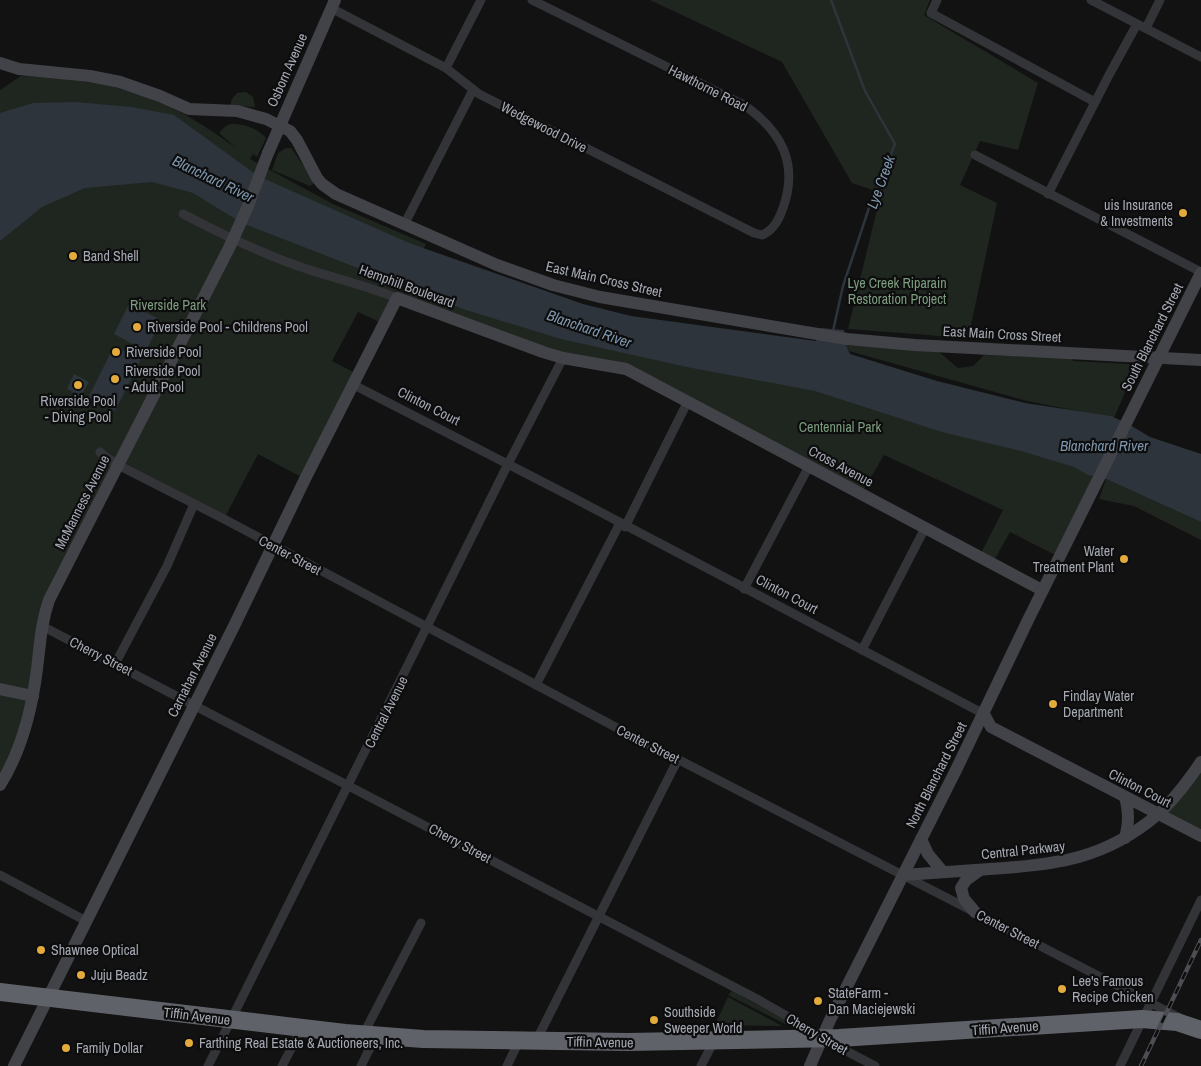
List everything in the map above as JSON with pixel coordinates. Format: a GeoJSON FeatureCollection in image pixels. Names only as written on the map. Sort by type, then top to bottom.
{"type":"FeatureCollection","features":[{"type":"Feature","properties":{"kind":"highway","name":"Tiffin Avenue"},"geometry":{"type":"LineString","coordinates":[[0,992],[302,1028],[423,1039],[637,1042],[821,1039],[1142,1019],[1177,1022],[1201,1030]]}},
{"type":"Feature","properties":{"kind":"main road","name":"Osborn Avenue"},"geometry":{"type":"LineString","coordinates":[[230,246],[333,4]]}},
{"type":"Feature","properties":{"kind":"main road","name":"East Main Cross Street"},"geometry":{"type":"LineString","coordinates":[[0,63],[19,69],[102,78],[145,90],[189,109],[248,113],[266,119],[290,131],[322,184],[336,194],[497,265],[577,292],[815,335],[847,339],[915,345],[1159,356],[1201,360]]}},
{"type":"Feature","properties":{"kind":"main road","name":"McManness Avenue"},"geometry":{"type":"LineString","coordinates":[[0,785],[10,768],[24,734],[48,600],[230,246]]}},
{"type":"Feature","properties":{"kind":"main road","name":"South Blanchard Street"},"geometry":{"type":"LineString","coordinates":[[1089,498],[1201,273]]}},
{"type":"Feature","properties":{"kind":"main road","name":"Hemphill Boulevard"},"geometry":{"type":"LineString","coordinates":[[398,298],[505,339],[563,358],[626,370]]}},
{"type":"Feature","properties":{"kind":"main road","name":"Carnahan Avenue"},"geometry":{"type":"LineString","coordinates":[[14,1066],[195,705],[305,478],[398,298]]}},
{"type":"Feature","properties":{"kind":"main road","name":"Cross Avenue"},"geometry":{"type":"LineString","coordinates":[[626,370],[1042,590]]}},
{"type":"Feature","properties":{"kind":"main road","name":"North Blanchard Street"},"geometry":{"type":"LineString","coordinates":[[810,1066],[821,1039],[984,714],[1042,590],[1089,498]]}},
{"type":"Feature","properties":{"kind":"main road"},"geometry":{"type":"LineString","coordinates":[[0,689],[32,696]]}},
{"type":"Feature","properties":{"kind":"main road","name":"Clinton Court"},"geometry":{"type":"LineString","coordinates":[[984,714],[991,727],[1201,836]]}},
{"type":"Feature","properties":{"kind":"main road","name":"Central Parkway"},"geometry":{"type":"LineString","coordinates":[[903,875],[1039,866],[1085,856],[1125,838],[1158,814],[1174,798],[1201,762]]}},
{"type":"Feature","properties":{"kind":"main road"},"geometry":{"type":"LineString","coordinates":[[1125,797],[1129,810],[1129,823],[1125,838]]}},
{"type":"Feature","properties":{"kind":"main road"},"geometry":{"type":"LineString","coordinates":[[921,839],[928,854],[943,872]]}},
{"type":"Feature","properties":{"kind":"main road"},"geometry":{"type":"LineString","coordinates":[[975,912],[964,899],[961,888],[966,880],[980,870]]}},
{"type":"Feature","properties":{"kind":"street"},"geometry":{"type":"LineString","coordinates":[[446,68],[481,0]]}},
{"type":"Feature","properties":{"kind":"street","name":"Hawthorne Road"},"geometry":{"type":"LineString","coordinates":[[532,0],[744,105],[771,128],[778,138],[787,160],[790,175],[789,187],[780,215],[774,226],[762,235]]}},
{"type":"Feature","properties":{"kind":"street"},"geometry":{"type":"LineString","coordinates":[[937,0],[931,13],[1095,102]]}},
{"type":"Feature","properties":{"kind":"street"},"geometry":{"type":"LineString","coordinates":[[1092,0],[1201,57]]}},
{"type":"Feature","properties":{"kind":"street"},"geometry":{"type":"LineString","coordinates":[[1146,28],[1160,0]]}},
{"type":"Feature","properties":{"kind":"street","name":"Wedgewood Drive"},"geometry":{"type":"LineString","coordinates":[[333,4],[446,68],[473,90],[722,217],[762,235]]}},
{"type":"Feature","properties":{"kind":"street"},"geometry":{"type":"LineString","coordinates":[[1048,194],[1137,24]]}},
{"type":"Feature","properties":{"kind":"street"},"geometry":{"type":"LineString","coordinates":[[404,225],[473,90]]}},
{"type":"Feature","properties":{"kind":"street"},"geometry":{"type":"LineString","coordinates":[[974,155],[1201,273]]}},
{"type":"Feature","properties":{"kind":"street","name":"Hemphill Boulevard"},"geometry":{"type":"LineString","coordinates":[[183,214],[237,242],[262,252],[314,272],[370,287],[398,298]]}},
{"type":"Feature","properties":{"kind":"street","name":"Central Avenue"},"geometry":{"type":"LineString","coordinates":[[208,1066],[428,628],[508,464],[563,358]]}},
{"type":"Feature","properties":{"kind":"street","name":"Clinton Court"},"geometry":{"type":"LineString","coordinates":[[354,385],[984,714]]}},
{"type":"Feature","properties":{"kind":"street"},"geometry":{"type":"LineString","coordinates":[[536,685],[687,403]]}},
{"type":"Feature","properties":{"kind":"street","name":"Center Street"},"geometry":{"type":"LineString","coordinates":[[100,452],[118,465],[536,685],[1201,1030]]}},
{"type":"Feature","properties":{"kind":"street"},"geometry":{"type":"LineString","coordinates":[[744,589],[809,466]]}},
{"type":"Feature","properties":{"kind":"street"},"geometry":{"type":"LineString","coordinates":[[115,664],[168,566],[194,504]]}},
{"type":"Feature","properties":{"kind":"street"},"geometry":{"type":"LineString","coordinates":[[862,650],[925,528]]}},
{"type":"Feature","properties":{"kind":"street","name":"Cherry Street"},"geometry":{"type":"LineString","coordinates":[[42,626],[758,1000],[792,1019],[821,1039],[835,1044],[875,1066]]}},
{"type":"Feature","properties":{"kind":"street"},"geometry":{"type":"LineString","coordinates":[[507,1066],[527,1041],[598,916],[678,759]]}},
{"type":"Feature","properties":{"kind":"street"},"geometry":{"type":"LineString","coordinates":[[0,875],[86,921]]}},
{"type":"Feature","properties":{"kind":"street"},"geometry":{"type":"LineString","coordinates":[[1120,1066],[1201,900]]}},
{"type":"Feature","properties":{"kind":"street"},"geometry":{"type":"LineString","coordinates":[[361,1066],[370,1035],[421,923]]}},
{"type":"Feature","properties":{"kind":"street"},"geometry":{"type":"LineString","coordinates":[[282,1066],[302,1028]]}},
{"type":"Feature","properties":{"kind":"street"},"geometry":{"type":"LineString","coordinates":[[701,1066],[714,1041]]}},
{"type":"Feature","properties":{"kind":"green space","name":"Lye Creek Riparain Restoration Project"},"geometry":{"type":"Polygon","coordinates":[[[650,0],[930,0],[924,15],[1038,83],[1018,150],[980,141],[960,185],[997,203],[968,339],[848,329],[881,193],[852,183],[782,62],[650,0]]]}},
{"type":"Feature","properties":{"kind":"green space","name":"Riverside Park"},"geometry":{"type":"Polygon","coordinates":[[[21,76],[89,82],[155,100],[195,120],[236,148],[219,133],[223,128],[230,124],[236,124],[255,129],[266,138],[257,157],[253,154],[250,159],[333,204],[426,244],[414,267],[1108,458],[1059,557],[1010,532],[992,564],[979,557],[1003,510],[884,455],[861,494],[626,369],[563,358],[398,298],[384,324],[358,312],[332,361],[359,375],[305,479],[258,454],[224,519],[118,465],[49,600],[33,696],[0,785],[0,90],[21,76]]]}},
{"type":"Feature","properties":{"kind":"green space"},"geometry":{"type":"Polygon","coordinates":[[[246,92],[253,97],[255,107],[230,106],[232,99],[237,93],[246,92]]]}},
{"type":"Feature","properties":{"kind":"green space"},"geometry":{"type":"Polygon","coordinates":[[[286,148],[291,148],[314,181],[313,184],[310,186],[272,170],[278,153],[286,148]]]}},
{"type":"Feature","properties":{"kind":"green space"},"geometry":{"type":"Polygon","coordinates":[[[846,345],[939,352],[958,368],[973,366],[984,355],[1072,358],[1073,361],[1129,364],[1134,371],[1114,418],[1027,401],[849,351],[846,345]]]}},
{"type":"Feature","properties":{"kind":"green space"},"geometry":{"type":"Polygon","coordinates":[[[1106,479],[1201,522],[1201,540],[1134,506],[1099,499],[1106,479]]]}},
{"type":"Feature","properties":{"kind":"green space"},"geometry":{"type":"Polygon","coordinates":[[[1201,763],[1201,836],[1158,814],[1201,763]]]}},
{"type":"Feature","properties":{"kind":"green space"},"geometry":{"type":"Polygon","coordinates":[[[732,991],[790,1024],[787,1025],[728,995],[732,991]]]}},
{"type":"Feature","properties":{"kind":"green space"},"geometry":{"type":"Polygon","coordinates":[[[728,997],[782,1026],[715,1025],[728,997]]]}},
{"type":"Feature","properties":{"kind":"water","name":"Blanchard River"},"geometry":{"type":"Polygon","coordinates":[[[75,102],[132,107],[174,115],[258,176],[409,243],[583,304],[631,316],[816,341],[821,328],[844,330],[846,345],[850,354],[937,381],[1025,403],[1111,416],[1150,437],[1201,454],[1201,522],[1106,479],[1088,475],[1074,467],[1021,451],[942,432],[815,391],[687,367],[561,339],[466,310],[242,223],[193,193],[152,182],[85,188],[42,207],[0,241],[0,113],[33,103],[75,102]]]}},
{"type":"Feature","properties":{"kind":"water","name":"Riverside Pool - Childrens Pool"},"geometry":{"type":"Polygon","coordinates":[[[129,304],[161,320],[146,351],[114,334],[129,304]]]}},
{"type":"Feature","properties":{"kind":"water","name":"Riverside Pool - Adult Pool"},"geometry":{"type":"Polygon","coordinates":[[[114,346],[141,359],[115,411],[88,398],[114,346]]]}},
{"type":"Feature","properties":{"kind":"water","name":"Riverside Pool - Diving Pool"},"geometry":{"type":"Polygon","coordinates":[[[74,374],[89,382],[81,396],[67,389],[74,374]]]}},
{"type":"Feature","properties":{"kind":"waterway","name":"Lye Creek"},"geometry":{"type":"LineString","coordinates":[[831,0],[865,91],[895,144],[869,208],[843,286],[833,331]]}},
{"type":"Feature","properties":{"kind":"railway"},"geometry":{"type":"LineString","coordinates":[[1141,1066],[1201,940]]}},
{"type":"Feature","properties":{"kind":"place","name":"uis Insurance & Investments"},"geometry":{"type":"Point","coordinates":[1183,213]}},
{"type":"Feature","properties":{"kind":"place","name":"Band Shell"},"geometry":{"type":"Point","coordinates":[73,256]}},
{"type":"Feature","properties":{"kind":"place","name":"Riverside Pool - Childrens Pool"},"geometry":{"type":"Point","coordinates":[137,327]}},
{"type":"Feature","properties":{"kind":"place","name":"Riverside Pool"},"geometry":{"type":"Point","coordinates":[116,352]}},
{"type":"Feature","properties":{"kind":"place","name":"Riverside Pool - Adult Pool"},"geometry":{"type":"Point","coordinates":[115,379]}},
{"type":"Feature","properties":{"kind":"place","name":"Riverside Pool - Diving Pool"},"geometry":{"type":"Point","coordinates":[78,385]}},
{"type":"Feature","properties":{"kind":"place","name":"Water Treatment Plant"},"geometry":{"type":"Point","coordinates":[1124,559]}},
{"type":"Feature","properties":{"kind":"place","name":"Findlay Water Department"},"geometry":{"type":"Point","coordinates":[1053,704]}},
{"type":"Feature","properties":{"kind":"place","name":"Shawnee Optical"},"geometry":{"type":"Point","coordinates":[41,950]}},
{"type":"Feature","properties":{"kind":"place","name":"Juju Beadz"},"geometry":{"type":"Point","coordinates":[81,975]}},
{"type":"Feature","properties":{"kind":"place","name":"Lee's Famous Recipe Chicken"},"geometry":{"type":"Point","coordinates":[1062,989]}},
{"type":"Feature","properties":{"kind":"place","name":"StateFarm - Dan Maciejewski"},"geometry":{"type":"Point","coordinates":[818,1001]}},
{"type":"Feature","properties":{"kind":"place","name":"Southside Sweeper World"},"geometry":{"type":"Point","coordinates":[654,1020]}},
{"type":"Feature","properties":{"kind":"place","name":"Farthing Real Estate & Auctioneers, Inc."},"geometry":{"type":"Point","coordinates":[189,1043]}},
{"type":"Feature","properties":{"kind":"place","name":"Family Dollar"},"geometry":{"type":"Point","coordinates":[66,1048]}},
{"type":"Feature","properties":{"kind":"park label","name":"Centennial Park"},"geometry":{"type":"Point","coordinates":[840,427]}}]}
